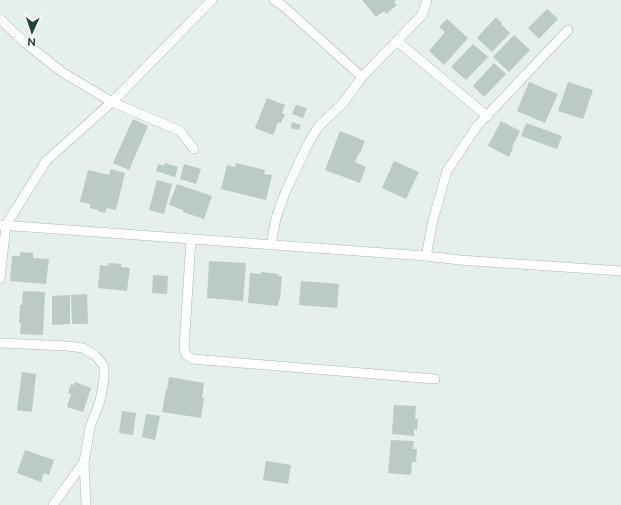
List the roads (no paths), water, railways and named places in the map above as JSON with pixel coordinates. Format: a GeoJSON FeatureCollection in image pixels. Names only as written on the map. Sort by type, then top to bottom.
{"type":"FeatureCollection","features":[{"type":"Feature","properties":{"kind":"street"},"geometry":{"type":"LineString","coordinates":[[0,279],[3,225],[46,161],[112,102],[212,0]]}},
{"type":"Feature","properties":{"kind":"street"},"geometry":{"type":"LineString","coordinates":[[274,0],[282,5],[362,77]]}},
{"type":"Feature","properties":{"kind":"street"},"geometry":{"type":"LineString","coordinates":[[271,245],[276,218],[285,193],[308,144],[318,127],[343,103],[362,77],[422,15],[427,0]]}},
{"type":"Feature","properties":{"kind":"street"},"geometry":{"type":"LineString","coordinates":[[0,19],[24,42],[62,72],[112,102],[180,131],[194,149]]}},
{"type":"Feature","properties":{"kind":"street"},"geometry":{"type":"LineString","coordinates":[[426,256],[433,220],[447,171],[477,126],[568,30]]}},
{"type":"Feature","properties":{"kind":"street"},"geometry":{"type":"LineString","coordinates":[[397,41],[487,116]]}},
{"type":"Feature","properties":{"kind":"street"},"geometry":{"type":"LineString","coordinates":[[3,225],[621,271]]}},
{"type":"Feature","properties":{"kind":"street"},"geometry":{"type":"LineString","coordinates":[[191,239],[184,348],[186,354],[192,359],[435,380]]}},
{"type":"Feature","properties":{"kind":"street"},"geometry":{"type":"LineString","coordinates":[[0,344],[68,346],[83,348],[95,355],[104,366],[104,379],[100,401],[90,427],[84,462],[86,505]]}},
{"type":"Feature","properties":{"kind":"street"},"geometry":{"type":"LineString","coordinates":[[53,505],[84,462]]}}]}
